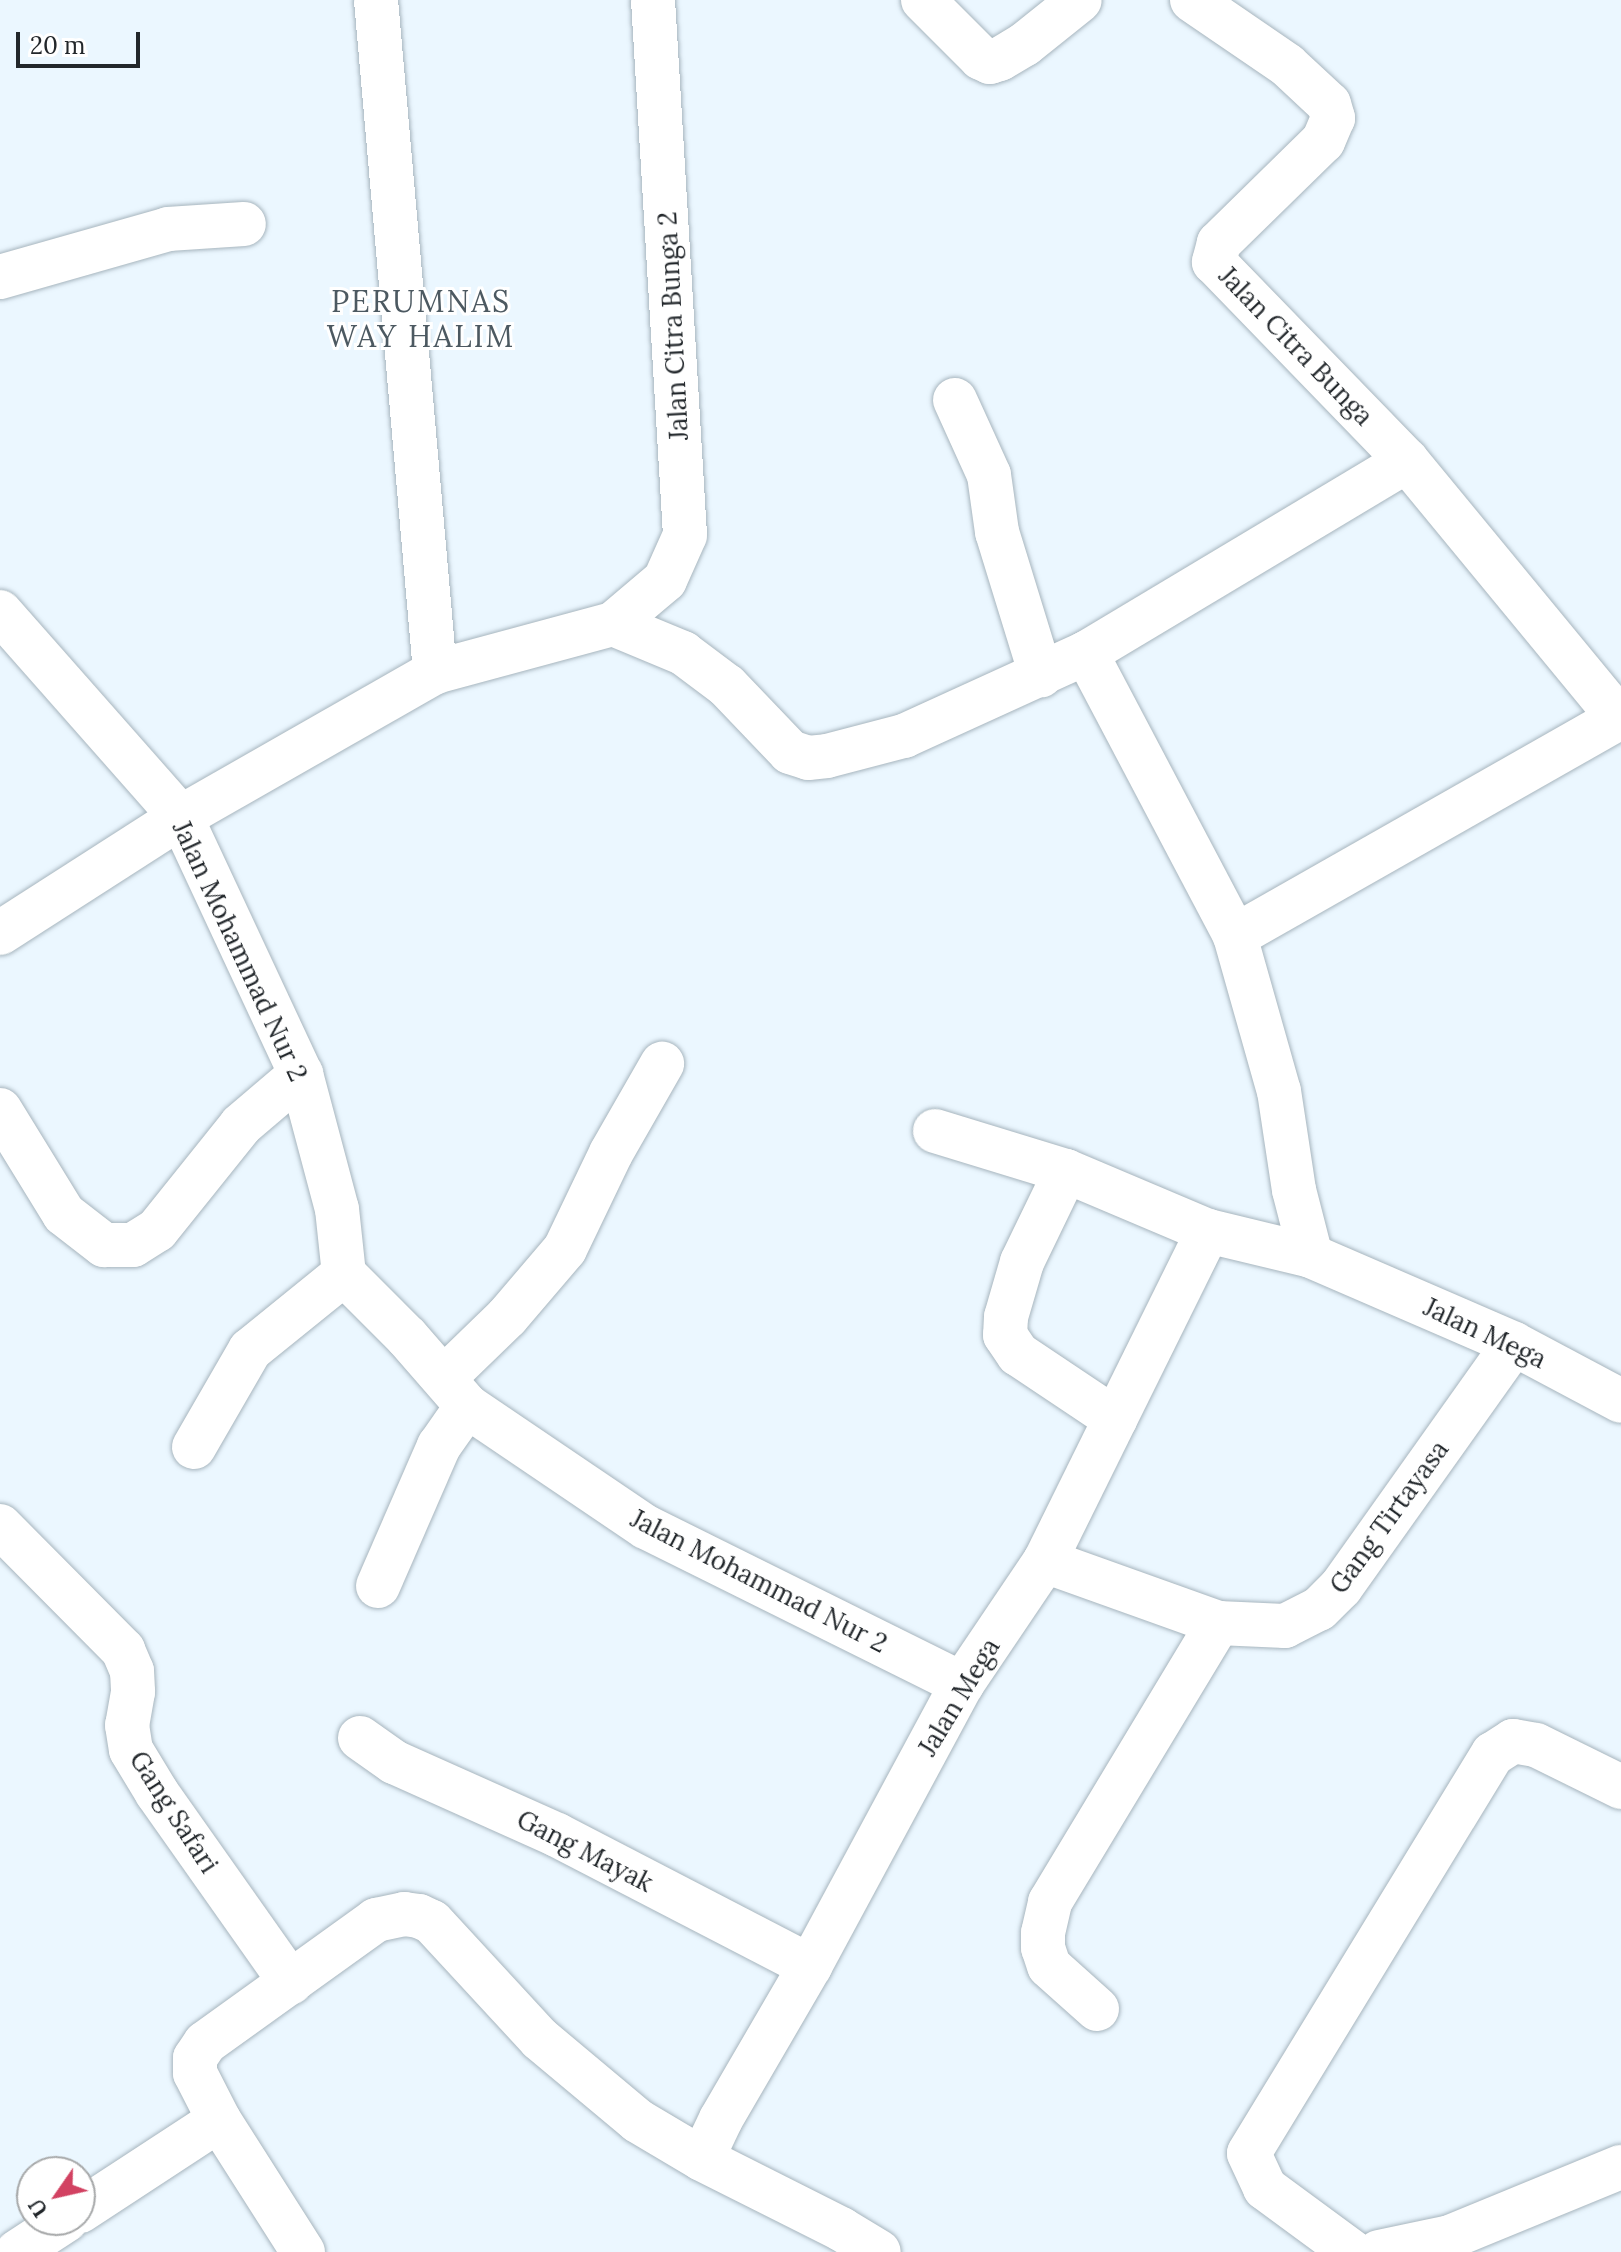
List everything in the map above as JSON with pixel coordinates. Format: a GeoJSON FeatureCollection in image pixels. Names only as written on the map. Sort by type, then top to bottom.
{"type":"FeatureCollection","features":[{"type":"Feature","properties":{"kind":"street"},"geometry":{"type":"LineString","coordinates":[[376,0],[435,672]]}},
{"type":"Feature","properties":{"kind":"street","name":"Jalan Citra Bunga 2"},"geometry":{"type":"LineString","coordinates":[[613,624],[665,580],[685,535],[653,0]]}},
{"type":"Feature","properties":{"kind":"street"},"geometry":{"type":"LineString","coordinates":[[923,0],[981,58],[990,62],[1025,44],[1080,0]]}},
{"type":"Feature","properties":{"kind":"street","name":"Jalan Citra Bunga"},"geometry":{"type":"LineString","coordinates":[[1192,0],[1287,65],[1329,104],[1333,118],[1323,141],[1219,243],[1214,262],[1407,461]]}},
{"type":"Feature","properties":{"kind":"street"},"geometry":{"type":"LineString","coordinates":[[0,277],[168,229],[244,224]]}},
{"type":"Feature","properties":{"kind":"street"},"geometry":{"type":"LineString","coordinates":[[955,400],[989,475],[997,532],[1041,675]]}},
{"type":"Feature","properties":{"kind":"street"},"geometry":{"type":"LineString","coordinates":[[0,933],[181,817],[435,672],[613,624],[683,653],[727,686],[790,752],[808,758],[904,736],[1086,653],[1407,461],[1620,717],[1235,936]]}},
{"type":"Feature","properties":{"kind":"street","name":"Jalan Mohammad Nur 2"},"geometry":{"type":"LineString","coordinates":[[0,612],[181,817],[301,1074],[337,1209],[344,1274],[456,1392],[646,1527],[962,1684]]}},
{"type":"Feature","properties":{"kind":"street"},"geometry":{"type":"LineString","coordinates":[[1086,653],[1235,936],[1279,1091],[1294,1190],[1311,1256]]}},
{"type":"Feature","properties":{"kind":"street"},"geometry":{"type":"LineString","coordinates":[[378,1586],[439,1446],[456,1392],[507,1317],[565,1249],[611,1153],[662,1064]]}},
{"type":"Feature","properties":{"kind":"street"},"geometry":{"type":"LineString","coordinates":[[0,1110],[64,1214],[104,1245],[133,1245],[157,1230],[241,1125],[301,1074]]}},
{"type":"Feature","properties":{"kind":"street","name":"Jalan Mega"},"geometry":{"type":"LineString","coordinates":[[935,1131],[1066,1171],[1208,1231],[1311,1256],[1514,1344],[1621,1401]]}},
{"type":"Feature","properties":{"kind":"street"},"geometry":{"type":"LineString","coordinates":[[1066,1171],[1022,1262],[1006,1317],[1005,1335],[1018,1354],[1115,1419]]}},
{"type":"Feature","properties":{"kind":"street","name":"Jalan Mega"},"geometry":{"type":"LineString","coordinates":[[702,2159],[721,2119],[810,1966],[962,1684],[1045,1561],[1208,1231]]}},
{"type":"Feature","properties":{"kind":"street"},"geometry":{"type":"LineString","coordinates":[[194,1447],[250,1350],[344,1274]]}},
{"type":"Feature","properties":{"kind":"street","name":"Gang Tirtayasa"},"geometry":{"type":"LineString","coordinates":[[1045,1561],[1218,1623],[1285,1626],[1319,1609],[1341,1587],[1514,1344]]}},
{"type":"Feature","properties":{"kind":"street","name":"Gang Safari"},"geometry":{"type":"LineString","coordinates":[[0,1526],[123,1650],[132,1671],[133,1692],[127,1725],[131,1750],[157,1793],[291,1983]]}},
{"type":"Feature","properties":{"kind":"street"},"geometry":{"type":"LineString","coordinates":[[1097,2009],[1049,1966],[1043,1948],[1050,1902],[1218,1623]]}},
{"type":"Feature","properties":{"kind":"street","name":"Gang Mayak"},"geometry":{"type":"LineString","coordinates":[[360,1738],[394,1762],[545,1830],[810,1966]]}},
{"type":"Feature","properties":{"kind":"street"},"geometry":{"type":"LineString","coordinates":[[1352,2252],[1265,2188],[1249,2153],[1493,1754],[1513,1741],[1536,1745],[1621,1787]]}},
{"type":"Feature","properties":{"kind":"street"},"geometry":{"type":"LineString","coordinates":[[303,2252],[219,2120],[195,2073],[195,2058],[205,2043],[376,1920],[404,1914],[419,1916],[456,1947],[540,2039],[638,2121],[833,2240],[879,2252]]}},
{"type":"Feature","properties":{"kind":"street"},"geometry":{"type":"LineString","coordinates":[[96,2201],[219,2120]]}},
{"type":"Feature","properties":{"kind":"street"},"geometry":{"type":"LineString","coordinates":[[1379,2252],[1450,2237],[1621,2167]]}},
{"type":"Feature","properties":{"kind":"street"},"geometry":{"type":"LineString","coordinates":[[17,2252],[42,2236]]}},
{"type":"Feature","properties":{"kind":"district","name":"PERUMNAS WAY HALIM"},"geometry":{"type":"Point","coordinates":[421,318]}}]}
